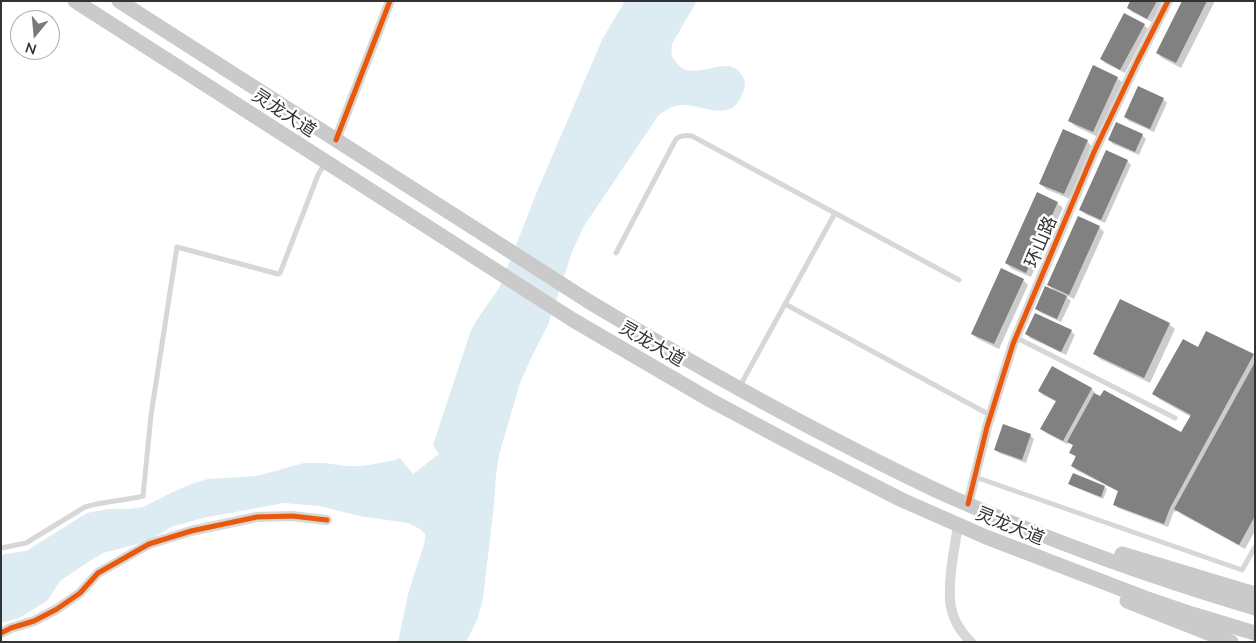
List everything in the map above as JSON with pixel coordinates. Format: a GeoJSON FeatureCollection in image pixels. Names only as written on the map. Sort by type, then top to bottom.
{"type":"FeatureCollection","features":[{"type":"Feature","properties":{"kind":"main road","name":"灵龙大道"},"geometry":{"type":"LineString","coordinates":[[74,1],[574,320],[710,400],[902,500],[958,525],[1145,598],[1255,632]]}},
{"type":"Feature","properties":{"kind":"main road","name":"灵龙大道"},"geometry":{"type":"LineString","coordinates":[[119,1],[580,296],[738,388],[809,426],[887,466],[968,504],[1153,576],[1255,608]]}},
{"type":"Feature","properties":{"kind":"main road"},"geometry":{"type":"LineString","coordinates":[[1025,527],[1089,542],[1138,559],[1255,594]]}},
{"type":"Feature","properties":{"kind":"main road"},"geometry":{"type":"LineString","coordinates":[[994,540],[1100,590],[1232,642]]}},
{"type":"Feature","properties":{"kind":"street"},"geometry":{"type":"LineString","coordinates":[[336,140],[390,1]]}},
{"type":"Feature","properties":{"kind":"street","name":"环山路"},"geometry":{"type":"LineString","coordinates":[[968,504],[991,415],[1015,337],[1094,152],[1168,1]]}},
{"type":"Feature","properties":{"kind":"street"},"geometry":{"type":"LineString","coordinates":[[1,633],[11,628],[34,622],[57,609],[80,593],[98,573],[149,544],[191,531],[257,517],[292,516],[327,520]]}},
{"type":"Feature","properties":{"kind":"street"},"geometry":{"type":"LineString","coordinates":[[958,525],[949,585],[949,599],[955,622],[971,642]]}},
{"type":"Feature","properties":{"kind":"lane"},"geometry":{"type":"LineString","coordinates":[[616,253],[676,139],[683,136],[692,136],[959,280]]}},
{"type":"Feature","properties":{"kind":"lane"},"geometry":{"type":"LineString","coordinates":[[1,548],[26,543],[85,507],[143,496],[151,415],[177,247],[280,273],[318,175],[326,162]]}},
{"type":"Feature","properties":{"kind":"lane"},"geometry":{"type":"LineString","coordinates":[[738,388],[835,213]]}},
{"type":"Feature","properties":{"kind":"lane"},"geometry":{"type":"LineString","coordinates":[[785,304],[991,415]]}},
{"type":"Feature","properties":{"kind":"lane"},"geometry":{"type":"LineString","coordinates":[[1015,337],[1175,418]]}},
{"type":"Feature","properties":{"kind":"lane"},"geometry":{"type":"LineString","coordinates":[[975,477],[1242,570],[1255,548]]}},
{"type":"Feature","properties":{"kind":"shaded area"},"geometry":{"type":"Polygon","coordinates":[[[625,1],[697,1],[672,44],[673,58],[684,69],[692,71],[730,66],[738,70],[745,84],[741,97],[736,105],[730,109],[722,111],[682,105],[675,106],[658,116],[584,226],[572,252],[548,325],[520,383],[499,455],[483,599],[477,620],[466,642],[398,642],[408,594],[425,541],[425,534],[420,529],[408,523],[359,516],[319,506],[284,503],[203,518],[171,527],[153,538],[137,544],[103,553],[60,581],[47,601],[19,618],[1,623],[1,556],[26,551],[87,513],[108,509],[143,507],[175,491],[208,479],[257,476],[304,463],[361,466],[400,458],[413,474],[439,454],[433,445],[470,333],[500,286],[536,194],[602,40],[625,1]]]}},
{"type":"Feature","properties":{"kind":"building"},"geometry":{"type":"Polygon","coordinates":[[[1130,1],[1157,1],[1147,19],[1127,8],[1130,1]]]}},
{"type":"Feature","properties":{"kind":"building"},"geometry":{"type":"Polygon","coordinates":[[[1182,1],[1207,1],[1176,63],[1156,53],[1182,1]]]}},
{"type":"Feature","properties":{"kind":"building"},"geometry":{"type":"Polygon","coordinates":[[[1124,13],[1145,24],[1120,70],[1100,59],[1124,13]]]}},
{"type":"Feature","properties":{"kind":"building"},"geometry":{"type":"Polygon","coordinates":[[[1093,65],[1118,77],[1093,132],[1068,121],[1093,65]]]}},
{"type":"Feature","properties":{"kind":"building"},"geometry":{"type":"Polygon","coordinates":[[[1138,86],[1164,98],[1150,129],[1124,117],[1138,86]]]}},
{"type":"Feature","properties":{"kind":"building"},"geometry":{"type":"Polygon","coordinates":[[[1116,122],[1143,134],[1135,152],[1108,140],[1116,122]]]}},
{"type":"Feature","properties":{"kind":"building"},"geometry":{"type":"Polygon","coordinates":[[[1063,129],[1088,140],[1064,194],[1039,184],[1063,129]]]}},
{"type":"Feature","properties":{"kind":"building"},"geometry":{"type":"Polygon","coordinates":[[[1106,150],[1128,160],[1101,220],[1079,210],[1106,150]]]}},
{"type":"Feature","properties":{"kind":"building"},"geometry":{"type":"Polygon","coordinates":[[[1037,192],[1058,202],[1026,273],[1005,263],[1037,192]]]}},
{"type":"Feature","properties":{"kind":"building"},"geometry":{"type":"Polygon","coordinates":[[[1078,216],[1100,226],[1069,295],[1047,285],[1078,216]]]}},
{"type":"Feature","properties":{"kind":"building"},"geometry":{"type":"Polygon","coordinates":[[[1001,268],[1024,279],[994,344],[971,334],[1001,268]]]}},
{"type":"Feature","properties":{"kind":"building"},"geometry":{"type":"Polygon","coordinates":[[[1045,286],[1067,296],[1057,319],[1035,309],[1045,286]]]}},
{"type":"Feature","properties":{"kind":"building"},"geometry":{"type":"Polygon","coordinates":[[[1120,299],[1170,323],[1144,378],[1093,354],[1120,299]]]}},
{"type":"Feature","properties":{"kind":"building"},"geometry":{"type":"Polygon","coordinates":[[[1035,313],[1072,330],[1061,352],[1025,334],[1035,313]]]}},
{"type":"Feature","properties":{"kind":"building"},"geometry":{"type":"Polygon","coordinates":[[[1206,331],[1254,354],[1170,508],[1164,524],[1113,505],[1118,491],[1071,466],[1076,456],[1069,453],[1073,445],[1067,442],[1094,393],[1100,396],[1104,390],[1181,432],[1191,415],[1152,394],[1183,339],[1198,347],[1206,331]]]}},
{"type":"Feature","properties":{"kind":"building"},"geometry":{"type":"Polygon","coordinates":[[[1255,362],[1255,516],[1239,545],[1174,509],[1255,362]]]}},
{"type":"Feature","properties":{"kind":"building"},"geometry":{"type":"Polygon","coordinates":[[[1052,366],[1092,388],[1063,441],[1040,429],[1056,401],[1038,391],[1052,366]]]}},
{"type":"Feature","properties":{"kind":"building"},"geometry":{"type":"Polygon","coordinates":[[[1003,424],[1031,434],[1022,460],[994,450],[1003,424]]]}},
{"type":"Feature","properties":{"kind":"building"},"geometry":{"type":"Polygon","coordinates":[[[1073,473],[1105,486],[1101,497],[1068,484],[1073,473]]]}},
{"type":"Feature","properties":{"kind":"cycle path"},"geometry":{"type":"LineString","coordinates":[[336,140],[390,1]]}},
{"type":"Feature","properties":{"kind":"cycle path"},"geometry":{"type":"LineString","coordinates":[[968,504],[987,427],[1013,344],[1094,152],[1168,1]]}},
{"type":"Feature","properties":{"kind":"cycle path"},"geometry":{"type":"LineString","coordinates":[[1,633],[34,621],[57,609],[80,593],[98,573],[149,544],[191,531],[257,517],[292,516],[327,520]]}}]}
